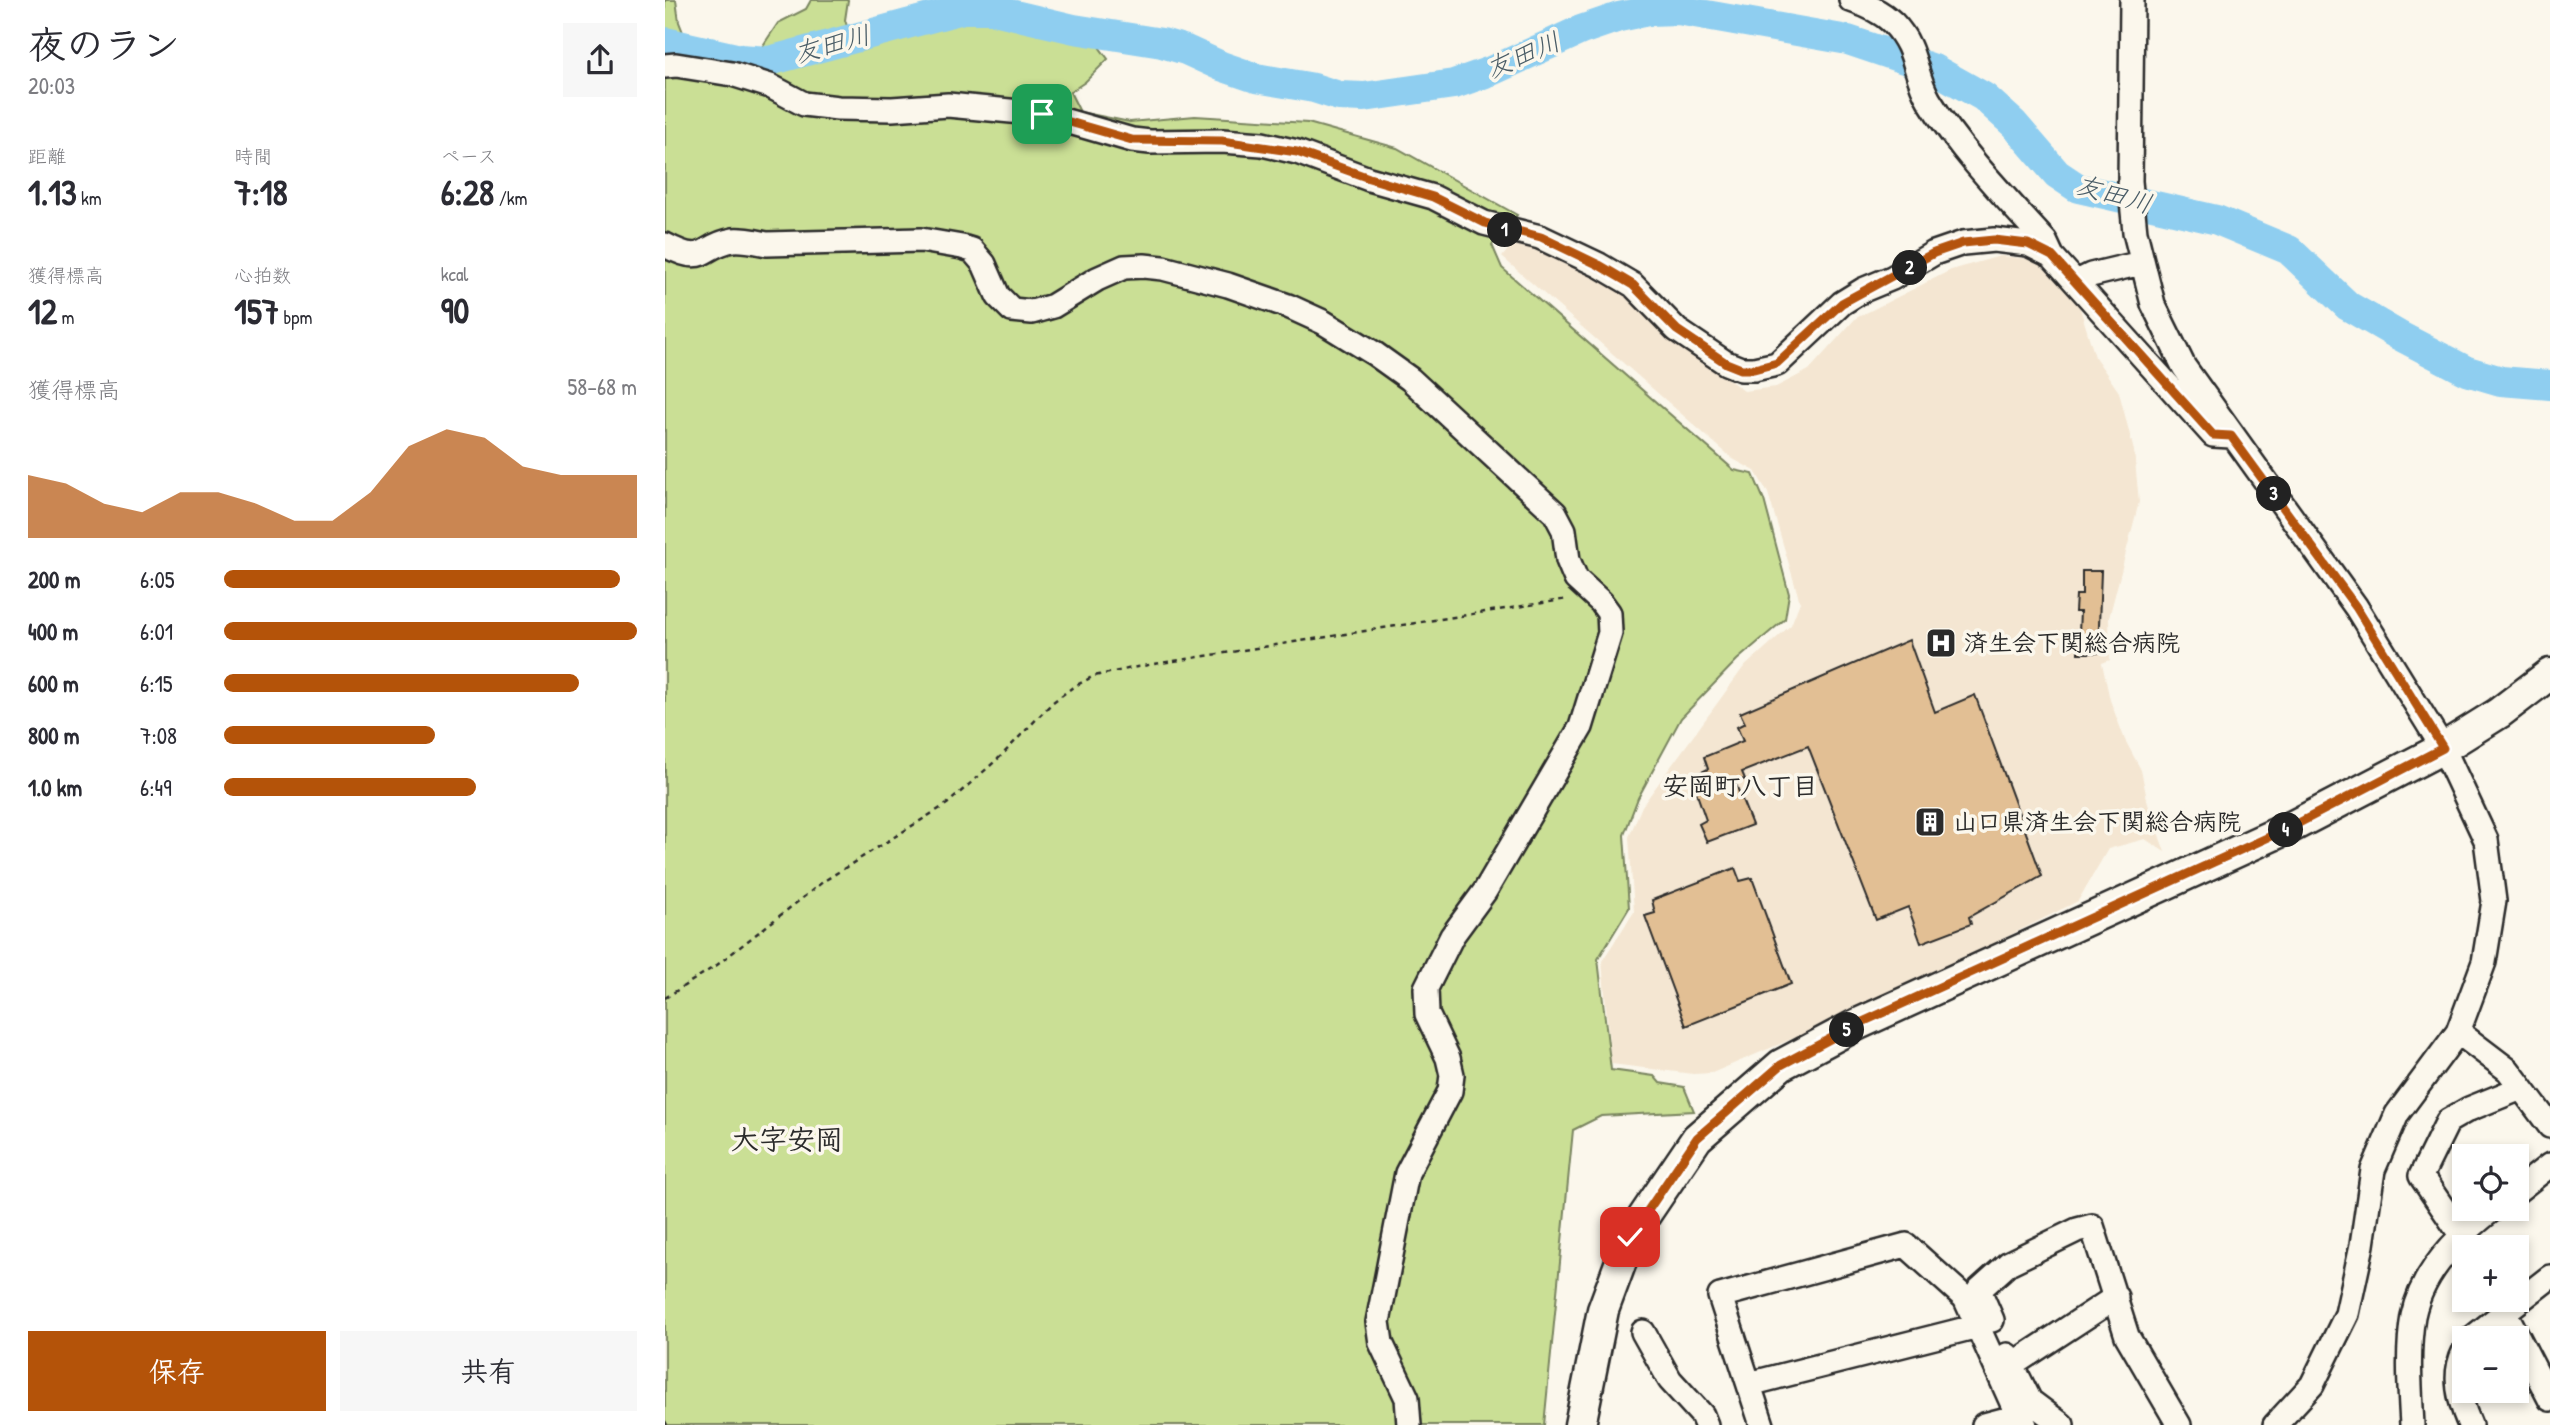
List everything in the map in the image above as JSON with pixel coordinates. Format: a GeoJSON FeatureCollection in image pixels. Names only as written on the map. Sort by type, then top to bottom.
{"type":"FeatureCollection","features":[{"type":"Feature","properties":{"kind":"main road"},"geometry":{"type":"LineString","coordinates":[[1580,1425],[1602,1310],[1630,1237],[1697,1138],[1781,1065],[1858,1024],[2293,826],[2443,748],[2499,713],[2550,674]]}},
{"type":"Feature","properties":{"kind":"street"},"geometry":{"type":"LineString","coordinates":[[1851,0],[1873,8],[1898,29],[1914,54],[1920,80],[1928,98],[1966,153],[2045,241],[2052,256],[2213,435],[2231,436]]}},
{"type":"Feature","properties":{"kind":"street"},"geometry":{"type":"LineString","coordinates":[[2132,0],[2132,215],[2141,263],[2153,304],[2184,367],[2356,607],[2443,748],[2486,840],[2494,901],[2484,961],[2458,1031],[2397,1114],[2373,1170],[2362,1245],[2347,1314],[2312,1385],[2275,1425]]}},
{"type":"Feature","properties":{"kind":"street"},"geometry":{"type":"LineString","coordinates":[[665,66],[676,65],[732,74],[770,86],[804,104],[892,109],[948,106],[1042,114],[1132,140],[1222,141],[1297,152],[1433,197],[1496,227],[1541,237],[1599,265],[1633,285],[1677,330],[1701,348],[1741,369],[1766,368],[1777,363],[1842,303],[1934,253],[1963,243],[2006,241],[2028,244],[2052,256]]}},
{"type":"Feature","properties":{"kind":"street"},"geometry":{"type":"LineString","coordinates":[[665,245],[697,256],[731,240],[767,244],[921,240],[962,247],[972,250],[985,264],[998,296],[1013,310],[1032,312],[1053,306],[1097,279],[1124,268],[1144,265],[1228,285],[1289,306],[1334,329],[1410,379],[1555,513],[1564,530],[1568,560],[1576,579],[1609,613],[1611,625],[1581,727],[1485,891],[1452,936],[1426,988],[1427,1014],[1450,1066],[1450,1091],[1407,1173],[1378,1322],[1381,1343],[1407,1398],[1409,1425]]}},
{"type":"Feature","properties":{"kind":"street"},"geometry":{"type":"LineString","coordinates":[[2077,282],[2091,275],[2141,263]]}},
{"type":"Feature","properties":{"kind":"street"},"geometry":{"type":"LineString","coordinates":[[2458,1031],[2508,1070],[2550,1126]]}},
{"type":"Feature","properties":{"kind":"street"},"geometry":{"type":"LineString","coordinates":[[2462,1235],[2421,1176],[2448,1121],[2469,1109],[2521,1088]]}},
{"type":"Feature","properties":{"kind":"street"},"geometry":{"type":"LineString","coordinates":[[2529,1182],[2550,1165]]}},
{"type":"Feature","properties":{"kind":"street"},"geometry":{"type":"LineString","coordinates":[[2471,1235],[2483,1221]]}},
{"type":"Feature","properties":{"kind":"street"},"geometry":{"type":"LineString","coordinates":[[2061,1425],[2030,1401],[1979,1290],[2009,1263],[2077,1230],[2092,1226],[2127,1336],[2179,1425]]}},
{"type":"Feature","properties":{"kind":"street"},"geometry":{"type":"LineString","coordinates":[[1762,1425],[1720,1296],[1906,1245],[1965,1298],[2022,1421],[1984,1425]]}},
{"type":"Feature","properties":{"kind":"street"},"geometry":{"type":"LineString","coordinates":[[2411,1425],[2413,1315],[2430,1274],[2452,1254]]}},
{"type":"Feature","properties":{"kind":"street"},"geometry":{"type":"LineString","coordinates":[[2529,1290],[2550,1277]]}},
{"type":"Feature","properties":{"kind":"street"},"geometry":{"type":"LineString","coordinates":[[2012,1365],[2116,1297]]}},
{"type":"Feature","properties":{"kind":"street"},"geometry":{"type":"LineString","coordinates":[[2483,1326],[2496,1312]]}},
{"type":"Feature","properties":{"kind":"street"},"geometry":{"type":"LineString","coordinates":[[2505,1312],[2550,1399]]}},
{"type":"Feature","properties":{"kind":"street"},"geometry":{"type":"LineString","coordinates":[[1749,1384],[1978,1326]]}},
{"type":"Feature","properties":{"kind":"street"},"geometry":{"type":"LineString","coordinates":[[1643,1332],[1670,1380],[1702,1415],[1706,1425]]}},
{"type":"Feature","properties":{"kind":"street"},"geometry":{"type":"LineString","coordinates":[[2460,1403],[2470,1425]]}},
{"type":"Feature","properties":{"kind":"path"},"geometry":{"type":"LineString","coordinates":[[665,998],[717,965],[824,881],[947,804],[1000,757],[1053,702],[1094,676],[1142,666],[1546,604],[1591,594]]}},
{"type":"Feature","properties":{"kind":"shaded area","name":"済生会下関総合病院"},"geometry":{"type":"Polygon","coordinates":[[[1518,238],[1560,251],[1652,308],[1667,334],[1744,391],[1776,387],[1809,370],[1856,318],[1951,270],[2000,256],[2031,259],[2064,282],[2080,308],[2095,357],[2119,392],[2134,451],[2139,502],[2109,618],[2110,660],[2102,663],[2110,700],[2125,740],[2141,770],[2148,804],[2165,852],[2145,839],[2108,849],[2078,901],[1869,1006],[1712,1073],[1693,1074],[1611,1064],[1602,961],[1634,912],[1629,837],[1642,806],[1743,668],[1791,625],[1800,602],[1768,493],[1755,471],[1733,459],[1502,257],[1518,238]]]}},
{"type":"Feature","properties":{"kind":"green space"},"geometry":{"type":"Polygon","coordinates":[[[665,0],[676,0],[679,22],[692,55],[752,62],[778,23],[806,9],[811,0],[848,0],[845,20],[855,51],[890,37],[952,19],[1004,24],[1096,43],[1108,59],[1085,82],[1070,92],[1080,112],[1130,122],[1195,116],[1308,123],[1397,148],[1517,215],[1492,245],[1502,268],[1734,470],[1753,474],[1764,500],[1789,594],[1785,619],[1737,660],[1681,718],[1638,798],[1624,835],[1629,908],[1598,959],[1611,1070],[1654,1076],[1660,1083],[1684,1087],[1694,1111],[1601,1116],[1573,1130],[1544,1425],[665,1425],[665,0]]]}},
{"type":"Feature","properties":{"kind":"building"},"geometry":{"type":"Polygon","coordinates":[[[2082,571],[2101,571],[2098,653],[2078,653],[2080,612],[2075,612],[2076,595],[2082,595],[2082,571]]]}},
{"type":"Feature","properties":{"kind":"building","name":"山口県済生会下関総合病院"},"geometry":{"type":"Polygon","coordinates":[[[1909,640],[1935,712],[1975,695],[2042,876],[1969,917],[1971,924],[1921,943],[1908,907],[1876,920],[1808,746],[1742,772],[1745,779],[1735,782],[1752,825],[1707,842],[1699,824],[1706,820],[1691,777],[1708,769],[1704,757],[1743,741],[1737,727],[1745,723],[1740,713],[1909,640]]]}},
{"type":"Feature","properties":{"kind":"building"},"geometry":{"type":"Polygon","coordinates":[[[1735,868],[1740,881],[1752,878],[1791,984],[1686,1026],[1645,916],[1655,913],[1652,900],[1735,868]]]}},
{"type":"Feature","properties":{"kind":"waterway","name":"友田川"},"geometry":{"type":"LineString","coordinates":[[665,42],[740,59],[769,61],[963,9],[989,9],[1074,29],[1162,43],[1256,78],[1314,88],[1339,96],[1364,97],[1454,84],[1491,71],[1581,30],[1619,17],[1648,11],[1678,10],[1848,40],[1934,69],[1984,97],[2014,124],[2057,174],[2078,188],[2217,220],[2289,250],[2348,306],[2467,371],[2501,381],[2550,385]]}},
{"type":"Feature","properties":{"kind":"place","name":"済生会下関総合病院"},"geometry":{"type":"Point","coordinates":[1941,643]}},
{"type":"Feature","properties":{"kind":"place","name":"山口県済生会下関総合病院"},"geometry":{"type":"Point","coordinates":[1930,822]}},
{"type":"Feature","properties":{"kind":"district","name":"安岡町八丁目"},"geometry":{"type":"Point","coordinates":[1740,786]}},
{"type":"Feature","properties":{"kind":"district","name":"大字安岡"},"geometry":{"type":"Point","coordinates":[787,1139]}},
{"type":"Feature","properties":{"kind":"route"},"geometry":{"type":"LineString","coordinates":[[1042,114],[1132,140],[1222,141],[1297,152],[1433,197],[1485,223],[1541,237],[1599,265],[1633,285],[1677,330],[1701,348],[1741,369],[1766,368],[1777,363],[1791,353],[1842,303],[1934,253],[1963,243],[1994,240],[2028,244],[2052,256],[2213,435],[2231,436],[2356,607],[2443,748],[2293,826],[1858,1024],[1781,1065],[1697,1138],[1630,1237]]}}]}
